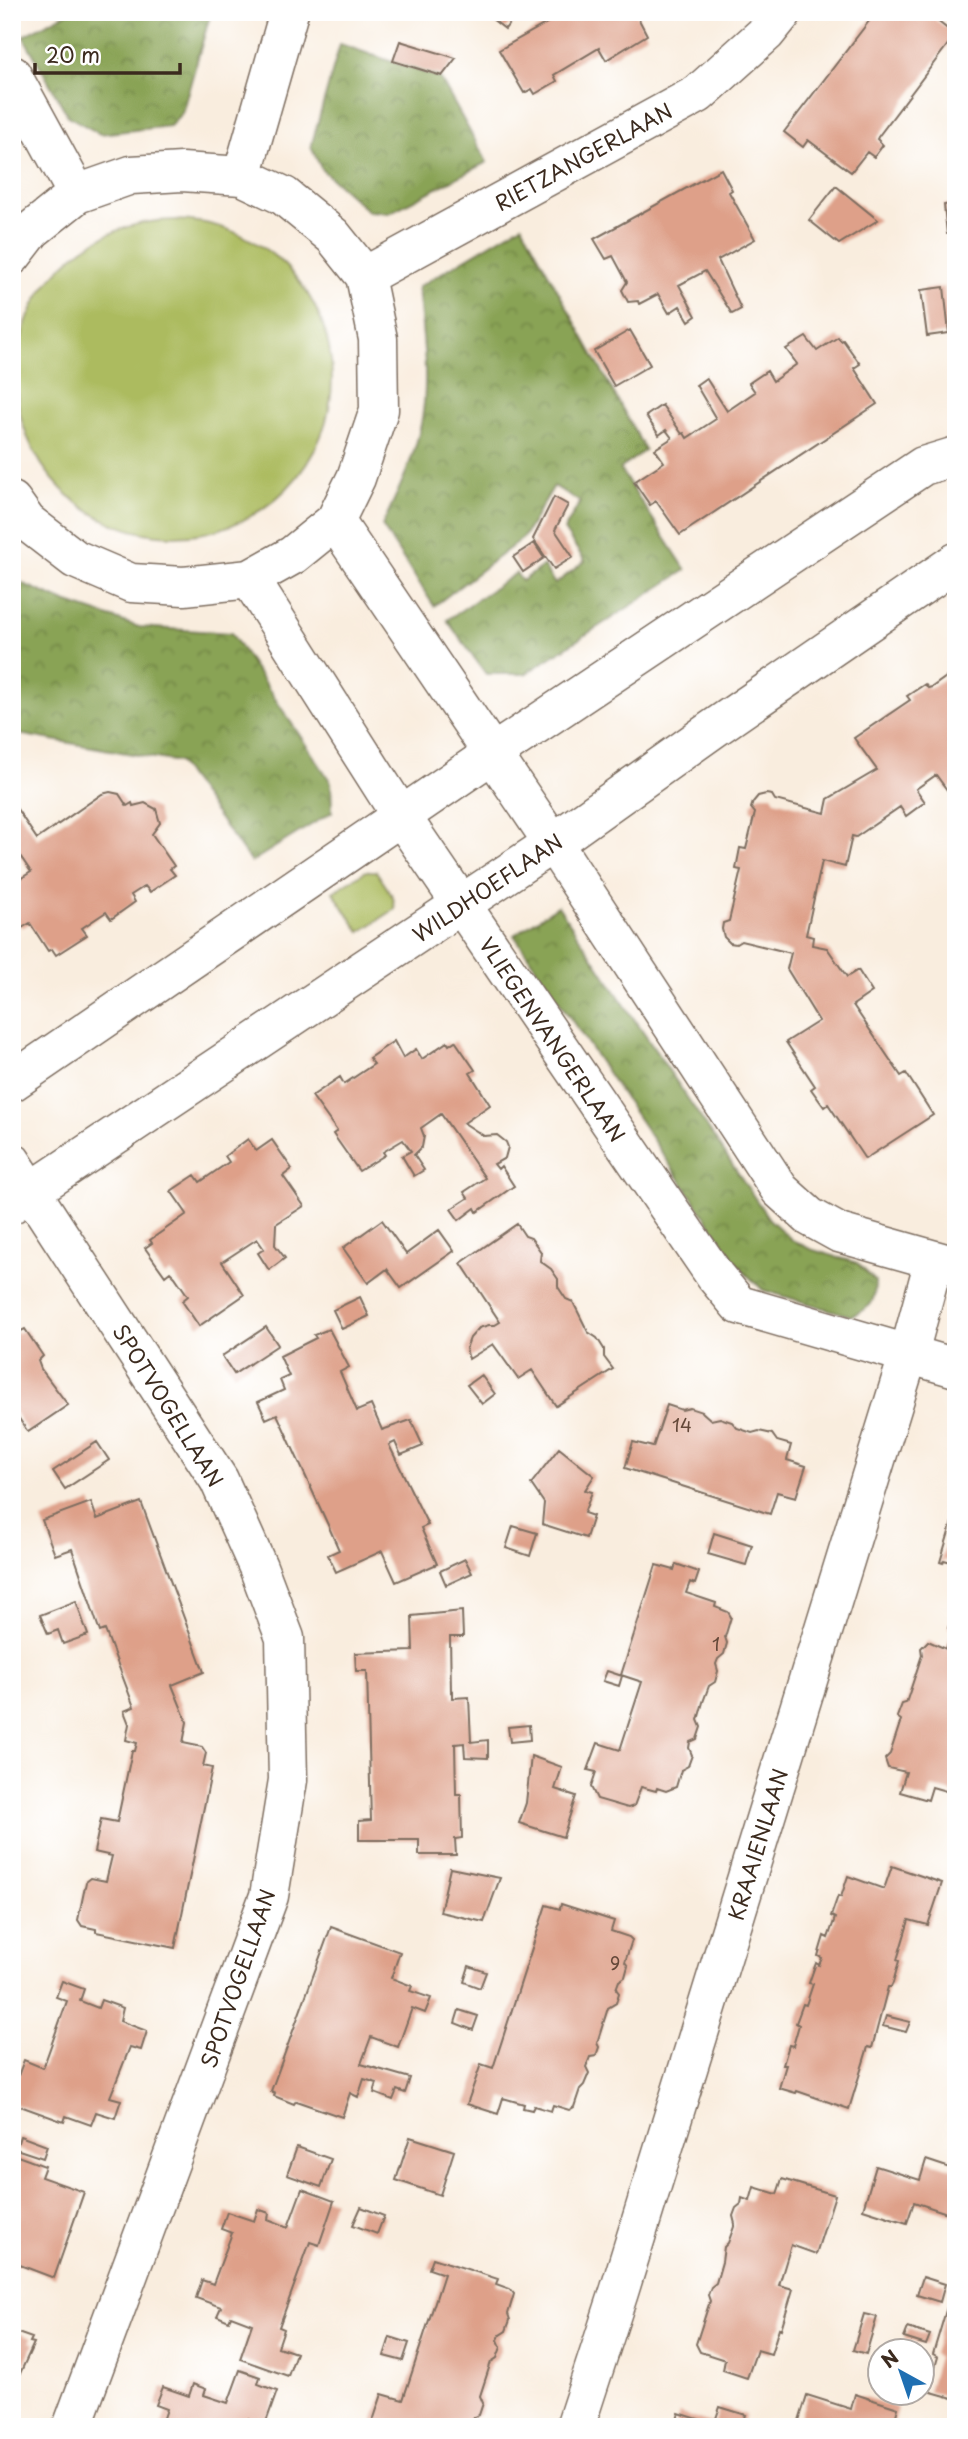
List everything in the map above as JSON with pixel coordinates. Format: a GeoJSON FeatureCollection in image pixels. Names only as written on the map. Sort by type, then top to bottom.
{"type":"FeatureCollection","features":[{"type":"Feature","properties":{"kind":"street"},"geometry":{"type":"LineString","coordinates":[[242,176],[289,12]]}},
{"type":"Feature","properties":{"kind":"street","name":"RIETZANGERLAAN"},"geometry":{"type":"LineString","coordinates":[[365,275],[698,94],[766,33],[783,12]]}},
{"type":"Feature","properties":{"kind":"street"},"geometry":{"type":"LineString","coordinates":[[12,75],[77,194]]}},
{"type":"Feature","properties":{"kind":"street"},"geometry":{"type":"LineString","coordinates":[[12,256],[32,230],[77,194],[131,175],[182,172],[242,176],[284,196],[333,236],[365,275],[378,339],[379,410],[356,478],[335,521],[293,555],[250,579],[184,586],[131,583],[75,559],[17,517]]}},
{"type":"Feature","properties":{"kind":"street"},"geometry":{"type":"LineString","coordinates":[[12,1082],[492,754],[923,466],[956,456]]}},
{"type":"Feature","properties":{"kind":"street"},"geometry":{"type":"LineString","coordinates":[[335,521],[553,843],[780,1190],[810,1217],[839,1233],[945,1263]]}},
{"type":"Feature","properties":{"kind":"street","name":"WILDHOEFLAAN"},"geometry":{"type":"LineString","coordinates":[[19,1186],[553,843],[956,562]]}},
{"type":"Feature","properties":{"kind":"street","name":"VLIEGENVANGERLAAN"},"geometry":{"type":"LineString","coordinates":[[250,579],[401,816],[715,1276],[739,1304],[956,1368]]}},
{"type":"Feature","properties":{"kind":"street","name":"SPOTVOGELLAAN"},"geometry":{"type":"LineString","coordinates":[[19,1186],[219,1480],[258,1567],[285,1638],[288,1780],[269,1896],[72,2427]]}},
{"type":"Feature","properties":{"kind":"street","name":"KRAAIENLAAN"},"geometry":{"type":"LineString","coordinates":[[575,2427],[909,1353],[945,1263]]}},
{"type":"Feature","properties":{"kind":"green space"},"geometry":{"type":"Polygon","coordinates":[[[69,12],[211,12],[182,113],[170,126],[100,134],[68,116],[23,36],[69,12]]]}},
{"type":"Feature","properties":{"kind":"green space"},"geometry":{"type":"Polygon","coordinates":[[[340,44],[440,78],[487,162],[389,213],[368,211],[322,170],[311,147],[340,44]]]}},
{"type":"Feature","properties":{"kind":"green space"},"geometry":{"type":"Polygon","coordinates":[[[174,220],[205,223],[234,232],[262,247],[286,266],[305,290],[320,318],[329,347],[332,378],[329,409],[320,438],[305,466],[286,490],[262,509],[234,524],[205,533],[174,536],[143,533],[114,524],[86,509],[62,490],[43,466],[28,438],[19,409],[16,378],[19,347],[28,318],[43,290],[62,266],[86,247],[114,232],[143,223],[174,220]]]}},
{"type":"Feature","properties":{"kind":"green space"},"geometry":{"type":"Polygon","coordinates":[[[522,225],[645,450],[620,469],[686,570],[525,674],[486,674],[447,620],[516,573],[522,581],[543,566],[555,584],[585,561],[564,530],[580,502],[554,486],[523,538],[434,606],[382,526],[405,476],[424,407],[424,356],[418,287],[522,225]]]}},
{"type":"Feature","properties":{"kind":"green space"},"geometry":{"type":"Polygon","coordinates":[[[12,579],[65,602],[139,627],[231,633],[331,782],[332,812],[251,862],[178,762],[12,733],[12,579]]]}},
{"type":"Feature","properties":{"kind":"green space"},"geometry":{"type":"Polygon","coordinates":[[[366,871],[376,871],[393,897],[395,909],[360,932],[333,892],[366,871]]]}},
{"type":"Feature","properties":{"kind":"green space"},"geometry":{"type":"Polygon","coordinates":[[[558,906],[769,1219],[792,1240],[810,1249],[857,1263],[875,1281],[873,1300],[868,1307],[851,1316],[763,1290],[740,1268],[514,935],[558,906]]]}},
{"type":"Feature","properties":{"kind":"building"},"geometry":{"type":"Polygon","coordinates":[[[489,12],[518,12],[505,29],[487,15],[489,12]]]}},
{"type":"Feature","properties":{"kind":"building"},"geometry":{"type":"Polygon","coordinates":[[[548,12],[635,12],[647,35],[606,60],[599,48],[554,75],[557,81],[535,94],[532,89],[524,93],[499,50],[552,20],[548,12]]]}},
{"type":"Feature","properties":{"kind":"building"},"geometry":{"type":"Polygon","coordinates":[[[876,12],[926,12],[955,35],[878,137],[883,145],[874,157],[867,152],[851,172],[808,140],[803,147],[784,132],[876,12]]]}},
{"type":"Feature","properties":{"kind":"building"},"geometry":{"type":"Polygon","coordinates":[[[400,41],[456,58],[442,76],[393,61],[400,41]]]}},
{"type":"Feature","properties":{"kind":"building"},"geometry":{"type":"Polygon","coordinates":[[[721,169],[732,190],[729,192],[755,239],[718,260],[741,309],[732,314],[705,271],[679,285],[696,316],[689,321],[680,306],[669,313],[658,294],[639,304],[638,301],[628,302],[622,290],[627,282],[613,256],[606,259],[594,239],[721,169]]]}},
{"type":"Feature","properties":{"kind":"building"},"geometry":{"type":"Polygon","coordinates":[[[836,186],[878,220],[839,244],[809,220],[836,186]]]}},
{"type":"Feature","properties":{"kind":"building"},"geometry":{"type":"Polygon","coordinates":[[[956,203],[956,233],[947,234],[944,205],[956,203]]]}},
{"type":"Feature","properties":{"kind":"building"},"geometry":{"type":"Polygon","coordinates":[[[944,287],[949,333],[927,336],[921,290],[944,287]]]}},
{"type":"Feature","properties":{"kind":"building"},"geometry":{"type":"Polygon","coordinates":[[[630,330],[650,365],[614,386],[594,351],[630,330]]]}},
{"type":"Feature","properties":{"kind":"building"},"geometry":{"type":"Polygon","coordinates":[[[806,337],[817,351],[838,337],[843,340],[860,364],[854,368],[877,404],[680,535],[656,501],[650,505],[634,482],[664,462],[655,449],[672,438],[666,430],[659,435],[646,416],[662,405],[687,438],[716,419],[696,385],[706,378],[727,411],[755,392],[749,383],[767,371],[773,381],[797,364],[786,349],[806,337]]]}},
{"type":"Feature","properties":{"kind":"building"},"geometry":{"type":"Polygon","coordinates":[[[554,497],[568,505],[555,530],[573,557],[554,569],[533,539],[554,497]]]}},
{"type":"Feature","properties":{"kind":"building"},"geometry":{"type":"Polygon","coordinates":[[[534,543],[544,558],[523,572],[513,557],[534,543]]]}},
{"type":"Feature","properties":{"kind":"building"},"geometry":{"type":"Polygon","coordinates":[[[956,670],[956,784],[947,790],[936,775],[916,789],[925,802],[906,816],[900,807],[856,837],[852,836],[845,867],[822,861],[806,935],[813,937],[812,945],[827,948],[847,977],[858,970],[872,992],[853,1005],[901,1076],[906,1073],[933,1115],[865,1159],[828,1104],[824,1107],[811,1089],[815,1086],[786,1042],[819,1021],[787,969],[791,953],[741,941],[730,943],[724,937],[723,923],[729,921],[741,870],[736,869],[740,848],[746,849],[755,813],[751,808],[758,796],[772,795],[775,800],[825,813],[828,799],[877,770],[854,738],[910,700],[907,696],[925,684],[928,688],[932,687],[956,670]]]}},
{"type":"Feature","properties":{"kind":"building"},"geometry":{"type":"Polygon","coordinates":[[[102,794],[119,794],[127,806],[132,803],[133,806],[145,803],[156,809],[160,823],[152,834],[174,866],[170,869],[175,875],[150,892],[145,886],[131,895],[135,902],[111,919],[106,912],[82,928],[87,935],[56,955],[52,949],[48,951],[30,923],[22,928],[12,913],[12,884],[31,872],[12,844],[12,812],[17,809],[37,839],[102,794]]]}},
{"type":"Feature","properties":{"kind":"building"},"geometry":{"type":"Polygon","coordinates":[[[394,1041],[403,1058],[416,1049],[422,1059],[447,1042],[449,1045],[455,1041],[475,1070],[470,1073],[490,1105],[464,1123],[484,1136],[497,1135],[508,1147],[505,1158],[494,1164],[498,1169],[501,1166],[514,1186],[477,1212],[475,1208],[459,1220],[451,1209],[468,1198],[464,1192],[485,1178],[441,1114],[421,1128],[424,1136],[422,1147],[414,1155],[424,1170],[414,1176],[402,1156],[411,1151],[403,1140],[359,1171],[333,1134],[337,1131],[312,1096],[340,1077],[344,1084],[374,1064],[369,1058],[394,1041]]]}},
{"type":"Feature","properties":{"kind":"building"},"geometry":{"type":"Polygon","coordinates":[[[248,1139],[256,1151],[272,1140],[292,1169],[283,1176],[304,1206],[276,1224],[275,1245],[285,1258],[269,1270],[258,1253],[264,1249],[257,1239],[222,1262],[244,1295],[199,1326],[182,1301],[188,1296],[175,1277],[170,1272],[165,1276],[145,1248],[152,1243],[150,1240],[187,1214],[171,1191],[195,1175],[200,1182],[229,1162],[225,1156],[248,1139]]]}},
{"type":"Feature","properties":{"kind":"building"},"geometry":{"type":"Polygon","coordinates":[[[382,1220],[406,1254],[439,1230],[454,1251],[401,1288],[387,1269],[368,1283],[343,1248],[382,1220]]]}},
{"type":"Feature","properties":{"kind":"building"},"geometry":{"type":"Polygon","coordinates":[[[517,1224],[541,1252],[540,1261],[551,1269],[558,1279],[558,1287],[566,1299],[573,1302],[588,1332],[597,1338],[604,1349],[604,1357],[613,1369],[556,1406],[532,1370],[518,1379],[493,1344],[469,1359],[466,1349],[470,1338],[479,1328],[500,1322],[461,1263],[517,1224]]]}},
{"type":"Feature","properties":{"kind":"building"},"geometry":{"type":"Polygon","coordinates":[[[360,1297],[369,1316],[342,1329],[333,1310],[360,1297]]]}},
{"type":"Feature","properties":{"kind":"building"},"geometry":{"type":"Polygon","coordinates":[[[266,1327],[278,1345],[234,1374],[222,1356],[266,1327]]]}},
{"type":"Feature","properties":{"kind":"building"},"geometry":{"type":"Polygon","coordinates":[[[25,1329],[43,1356],[38,1361],[41,1369],[68,1405],[28,1432],[12,1408],[12,1332],[25,1329]]]}},
{"type":"Feature","properties":{"kind":"building"},"geometry":{"type":"Polygon","coordinates":[[[329,1329],[349,1367],[340,1372],[357,1411],[371,1405],[382,1430],[411,1420],[423,1446],[401,1455],[395,1442],[389,1445],[428,1525],[421,1528],[437,1564],[396,1582],[382,1551],[336,1572],[328,1555],[339,1550],[328,1525],[277,1414],[266,1419],[258,1402],[284,1390],[280,1380],[289,1376],[280,1356],[329,1329]]]}},
{"type":"Feature","properties":{"kind":"building"},"geometry":{"type":"Polygon","coordinates":[[[481,1375],[495,1394],[482,1404],[467,1385],[481,1375]]]}},
{"type":"Feature","properties":{"kind":"building"},"geometry":{"type":"Polygon","coordinates":[[[667,1405],[682,1410],[690,1408],[702,1412],[711,1420],[720,1418],[752,1433],[759,1431],[772,1434],[777,1441],[791,1445],[787,1460],[806,1466],[796,1497],[777,1492],[770,1514],[625,1468],[633,1442],[653,1447],[667,1405]]]}},
{"type":"Feature","properties":{"kind":"building"},"geometry":{"type":"Polygon","coordinates":[[[97,1442],[109,1460],[65,1489],[53,1471],[97,1442]]]}},
{"type":"Feature","properties":{"kind":"building"},"geometry":{"type":"Polygon","coordinates":[[[559,1448],[594,1476],[585,1490],[592,1492],[584,1513],[593,1516],[586,1538],[542,1524],[544,1503],[531,1484],[559,1448]]]}},
{"type":"Feature","properties":{"kind":"building"},"geometry":{"type":"Polygon","coordinates":[[[91,1502],[97,1519],[141,1502],[204,1672],[172,1685],[187,1722],[183,1743],[202,1747],[206,1753],[203,1766],[212,1768],[175,1948],[96,1932],[96,1929],[82,1926],[78,1920],[86,1882],[91,1878],[106,1881],[112,1856],[94,1852],[101,1819],[117,1822],[132,1751],[135,1751],[137,1743],[126,1740],[129,1724],[124,1711],[134,1707],[105,1630],[100,1632],[72,1549],[55,1555],[42,1520],[91,1502]]]}},
{"type":"Feature","properties":{"kind":"building"},"geometry":{"type":"Polygon","coordinates":[[[956,1520],[955,1563],[944,1560],[943,1563],[940,1562],[952,1522],[956,1520]]]}},
{"type":"Feature","properties":{"kind":"building"},"geometry":{"type":"Polygon","coordinates":[[[513,1526],[537,1533],[530,1556],[506,1548],[513,1526]]]}},
{"type":"Feature","properties":{"kind":"building"},"geometry":{"type":"Polygon","coordinates":[[[714,1533],[752,1545],[746,1565],[708,1554],[714,1533]]]}},
{"type":"Feature","properties":{"kind":"building"},"geometry":{"type":"Polygon","coordinates":[[[465,1559],[472,1573],[446,1585],[440,1571],[465,1559]]]}},
{"type":"Feature","properties":{"kind":"building"},"geometry":{"type":"Polygon","coordinates":[[[676,1564],[699,1572],[695,1584],[690,1582],[686,1593],[716,1603],[715,1607],[728,1612],[731,1617],[725,1637],[727,1643],[724,1654],[716,1664],[718,1671],[715,1682],[709,1686],[703,1702],[697,1739],[690,1742],[692,1755],[688,1766],[681,1770],[676,1787],[666,1791],[657,1788],[656,1791],[641,1787],[634,1806],[628,1808],[597,1799],[591,1787],[596,1772],[588,1770],[598,1743],[620,1750],[642,1682],[621,1675],[656,1565],[674,1570],[676,1564]]]}},
{"type":"Feature","properties":{"kind":"building"},"geometry":{"type":"Polygon","coordinates":[[[76,1601],[88,1635],[63,1644],[58,1630],[48,1634],[40,1615],[76,1601]]]}},
{"type":"Feature","properties":{"kind":"building"},"geometry":{"type":"Polygon","coordinates":[[[956,1605],[956,1794],[932,1787],[928,1800],[900,1792],[906,1772],[888,1768],[885,1759],[890,1754],[901,1720],[897,1717],[902,1704],[906,1703],[922,1655],[921,1648],[928,1641],[946,1649],[952,1630],[948,1628],[956,1605]]]}},
{"type":"Feature","properties":{"kind":"building"},"geometry":{"type":"Polygon","coordinates":[[[462,1611],[463,1637],[450,1637],[451,1692],[453,1691],[453,1698],[469,1697],[471,1742],[488,1740],[488,1758],[465,1757],[464,1743],[455,1744],[456,1794],[461,1794],[462,1838],[455,1839],[456,1855],[419,1855],[419,1840],[359,1840],[359,1821],[371,1820],[367,1671],[356,1671],[355,1653],[413,1651],[412,1616],[462,1611]]]}},
{"type":"Feature","properties":{"kind":"building"},"geometry":{"type":"Polygon","coordinates":[[[607,1671],[622,1676],[619,1686],[603,1681],[607,1671]]]}},
{"type":"Feature","properties":{"kind":"building"},"geometry":{"type":"Polygon","coordinates":[[[529,1725],[530,1740],[510,1742],[508,1727],[529,1725]]]}},
{"type":"Feature","properties":{"kind":"building"},"geometry":{"type":"Polygon","coordinates":[[[531,1756],[562,1767],[555,1789],[576,1796],[563,1837],[519,1823],[526,1803],[531,1756]]]}},
{"type":"Feature","properties":{"kind":"building"},"geometry":{"type":"Polygon","coordinates":[[[892,1866],[942,1883],[928,1925],[909,1920],[893,1983],[888,1987],[872,2048],[868,2047],[849,2109],[797,2091],[796,2093],[779,2088],[789,2045],[793,2046],[799,2025],[796,2023],[813,1984],[809,1983],[816,1963],[819,1965],[822,1958],[818,1956],[824,1936],[828,1938],[835,1918],[831,1916],[848,1876],[884,1889],[892,1866]]]}},
{"type":"Feature","properties":{"kind":"building"},"geometry":{"type":"Polygon","coordinates":[[[450,1868],[500,1878],[484,1922],[440,1912],[450,1868]]]}},
{"type":"Feature","properties":{"kind":"building"},"geometry":{"type":"Polygon","coordinates":[[[561,1904],[614,1921],[611,1931],[632,1940],[625,1962],[628,1966],[625,1977],[619,1981],[616,1989],[619,1993],[616,2003],[608,2008],[597,2043],[599,2047],[596,2056],[590,2057],[586,2067],[589,2073],[574,2107],[569,2110],[553,2105],[551,2111],[534,2106],[532,2110],[523,2108],[524,2104],[503,2098],[498,2114],[467,2104],[481,2064],[493,2068],[546,1905],[560,1909],[561,1904]]]}},
{"type":"Feature","properties":{"kind":"building"},"geometry":{"type":"Polygon","coordinates":[[[331,1927],[400,1952],[391,1978],[412,1986],[410,1991],[431,1998],[425,2013],[412,2008],[398,2047],[371,2037],[361,2064],[410,2078],[405,2093],[397,2090],[393,2100],[374,2093],[377,2083],[364,2079],[358,2097],[350,2093],[342,2117],[296,2101],[294,2104],[274,2096],[275,2093],[271,2091],[331,1927]]]}},
{"type":"Feature","properties":{"kind":"building"},"geometry":{"type":"Polygon","coordinates":[[[469,1966],[486,1972],[480,1988],[464,1982],[469,1966]]]}},
{"type":"Feature","properties":{"kind":"building"},"geometry":{"type":"Polygon","coordinates":[[[62,1981],[84,1989],[80,2001],[98,2008],[101,2000],[123,2008],[120,2021],[147,2031],[141,2050],[130,2047],[110,2097],[121,2100],[115,2118],[96,2112],[91,2125],[66,2116],[64,2122],[12,2103],[12,2092],[24,2060],[43,2068],[67,2001],[56,1997],[62,1981]]]}},
{"type":"Feature","properties":{"kind":"building"},"geometry":{"type":"Polygon","coordinates":[[[459,2010],[478,2016],[473,2030],[455,2023],[459,2010]]]}},
{"type":"Feature","properties":{"kind":"building"},"geometry":{"type":"Polygon","coordinates":[[[886,2016],[910,2022],[906,2032],[883,2026],[886,2016]]]}},
{"type":"Feature","properties":{"kind":"building"},"geometry":{"type":"Polygon","coordinates":[[[20,2136],[47,2146],[43,2158],[16,2149],[20,2136]]]}},
{"type":"Feature","properties":{"kind":"building"},"geometry":{"type":"Polygon","coordinates":[[[410,2137],[454,2151],[440,2195],[396,2180],[410,2137]]]}},
{"type":"Feature","properties":{"kind":"building"},"geometry":{"type":"Polygon","coordinates":[[[297,2147],[331,2159],[321,2187],[287,2175],[297,2147]]]}},
{"type":"Feature","properties":{"kind":"building"},"geometry":{"type":"Polygon","coordinates":[[[12,2154],[45,2166],[41,2177],[84,2192],[54,2278],[12,2262],[12,2154]]]}},
{"type":"Feature","properties":{"kind":"building"},"geometry":{"type":"Polygon","coordinates":[[[926,2160],[956,2170],[956,2207],[953,2215],[914,2202],[907,2223],[863,2209],[876,2166],[920,2180],[926,2160]]]}},
{"type":"Feature","properties":{"kind":"building"},"geometry":{"type":"Polygon","coordinates":[[[782,2179],[835,2195],[816,2254],[791,2245],[779,2285],[793,2289],[781,2329],[779,2328],[771,2354],[757,2350],[747,2378],[723,2370],[725,2360],[700,2352],[696,2344],[710,2301],[708,2295],[716,2283],[724,2247],[735,2224],[733,2216],[736,2208],[741,2204],[742,2198],[750,2201],[754,2187],[777,2194],[782,2179]]]}},
{"type":"Feature","properties":{"kind":"building"},"geometry":{"type":"Polygon","coordinates":[[[302,2189],[334,2201],[319,2245],[310,2242],[279,2327],[284,2329],[278,2347],[296,2353],[288,2376],[240,2359],[252,2324],[231,2316],[229,2321],[217,2316],[221,2307],[196,2298],[202,2280],[213,2284],[232,2233],[221,2229],[227,2212],[254,2221],[258,2209],[269,2213],[268,2219],[288,2227],[302,2189]]]}},
{"type":"Feature","properties":{"kind":"building"},"geometry":{"type":"Polygon","coordinates":[[[361,2207],[384,2216],[377,2234],[353,2225],[361,2207]]]}},
{"type":"Feature","properties":{"kind":"building"},"geometry":{"type":"Polygon","coordinates":[[[433,2258],[498,2279],[496,2284],[510,2289],[514,2294],[508,2314],[510,2320],[506,2331],[498,2340],[501,2347],[497,2358],[491,2362],[480,2396],[483,2403],[479,2415],[473,2418],[473,2427],[371,2427],[382,2394],[403,2400],[444,2274],[429,2269],[433,2258]]]}},
{"type":"Feature","properties":{"kind":"building"},"geometry":{"type":"Polygon","coordinates":[[[923,2277],[945,2284],[940,2302],[917,2295],[923,2277]]]}},
{"type":"Feature","properties":{"kind":"building"},"geometry":{"type":"Polygon","coordinates":[[[956,2277],[956,2399],[936,2393],[936,2344],[956,2277]]]}},
{"type":"Feature","properties":{"kind":"building"},"geometry":{"type":"Polygon","coordinates":[[[864,2314],[877,2317],[871,2338],[866,2338],[866,2354],[853,2350],[864,2314]]]}},
{"type":"Feature","properties":{"kind":"building"},"geometry":{"type":"Polygon","coordinates":[[[908,2328],[930,2335],[929,2338],[904,2338],[908,2328]]]}},
{"type":"Feature","properties":{"kind":"building"},"geometry":{"type":"Polygon","coordinates":[[[12,2331],[32,2338],[30,2342],[34,2343],[12,2391],[12,2331]]]}},
{"type":"Feature","properties":{"kind":"building"},"geometry":{"type":"Polygon","coordinates":[[[390,2337],[409,2343],[403,2361],[384,2356],[390,2337]]]}},
{"type":"Feature","properties":{"kind":"building"},"geometry":{"type":"Polygon","coordinates":[[[240,2370],[260,2377],[258,2384],[277,2391],[265,2425],[248,2419],[245,2427],[161,2427],[167,2409],[156,2405],[163,2387],[189,2396],[193,2384],[206,2389],[204,2395],[228,2403],[240,2370]]]}},
{"type":"Feature","properties":{"kind":"building"},"geometry":{"type":"Polygon","coordinates":[[[855,2394],[866,2398],[866,2408],[898,2408],[893,2427],[797,2427],[807,2395],[851,2409],[855,2394]]]}},
{"type":"Feature","properties":{"kind":"building"},"geometry":{"type":"Polygon","coordinates":[[[720,2407],[746,2415],[742,2427],[675,2427],[679,2413],[714,2424],[720,2407]]]}}]}
